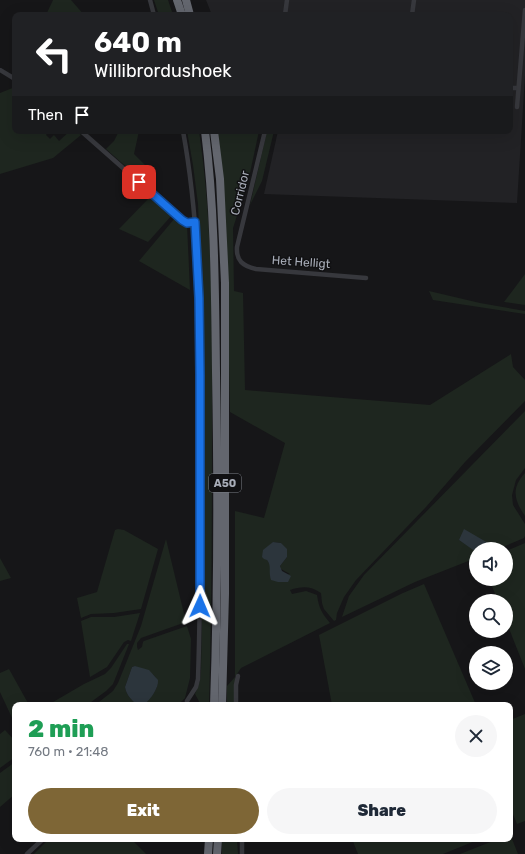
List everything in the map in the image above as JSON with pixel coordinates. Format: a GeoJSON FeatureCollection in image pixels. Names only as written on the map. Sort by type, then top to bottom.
{"type":"FeatureCollection","features":[{"type":"Feature","properties":{"kind":"highway"},"geometry":{"type":"LineString","coordinates":[[177,0],[181,12]]}},
{"type":"Feature","properties":{"kind":"highway"},"geometry":{"type":"LineString","coordinates":[[186,0],[189,12]]}},
{"type":"Feature","properties":{"kind":"highway","name":"A50"},"geometry":{"type":"LineString","coordinates":[[205,134],[213,215],[216,298],[218,479],[214,702]]}},
{"type":"Feature","properties":{"kind":"highway","name":"A50"},"geometry":{"type":"LineString","coordinates":[[214,134],[222,206],[225,290],[225,594],[222,702]]}},
{"type":"Feature","properties":{"kind":"highway"},"geometry":{"type":"LineString","coordinates":[[208,854],[209,842]]}},
{"type":"Feature","properties":{"kind":"highway"},"geometry":{"type":"LineString","coordinates":[[217,854],[218,842]]}},
{"type":"Feature","properties":{"kind":"street"},"geometry":{"type":"LineString","coordinates":[[150,0],[153,12]]}},
{"type":"Feature","properties":{"kind":"street"},"geometry":{"type":"LineString","coordinates":[[285,12],[287,0]]}},
{"type":"Feature","properties":{"kind":"street"},"geometry":{"type":"LineString","coordinates":[[412,12],[414,0]]}},
{"type":"Feature","properties":{"kind":"street"},"geometry":{"type":"LineString","coordinates":[[517,107],[525,10]]}},
{"type":"Feature","properties":{"kind":"street"},"geometry":{"type":"LineString","coordinates":[[0,70],[12,77]]}},
{"type":"Feature","properties":{"kind":"street"},"geometry":{"type":"LineString","coordinates":[[513,88],[518,88]]}},
{"type":"Feature","properties":{"kind":"street"},"geometry":{"type":"LineString","coordinates":[[84,134],[182,220],[187,223],[195,222]]}},
{"type":"Feature","properties":{"kind":"street"},"geometry":{"type":"LineString","coordinates":[[183,134],[190,174],[195,222],[200,336],[201,575],[198,679],[192,694],[187,701]]}},
{"type":"Feature","properties":{"kind":"street","name":"Corridor"},"geometry":{"type":"LineString","coordinates":[[239,259],[237,247],[264,134]]}},
{"type":"Feature","properties":{"kind":"street","name":"Het Helligt"},"geometry":{"type":"LineString","coordinates":[[239,259],[244,265],[256,269],[366,278]]}},
{"type":"Feature","properties":{"kind":"street"},"geometry":{"type":"LineString","coordinates":[[236,702],[236,685],[238,676]]}},
{"type":"Feature","properties":{"kind":"street"},"geometry":{"type":"LineString","coordinates":[[27,854],[40,842]]}},
{"type":"Feature","properties":{"kind":"street"},"geometry":{"type":"LineString","coordinates":[[242,842],[242,854]]}},
{"type":"Feature","properties":{"kind":"shaded area"},"geometry":{"type":"Polygon","coordinates":[[[53,0],[71,0],[81,12],[47,12],[53,0]]]}},
{"type":"Feature","properties":{"kind":"shaded area"},"geometry":{"type":"Polygon","coordinates":[[[154,0],[168,0],[172,12],[158,12],[154,0]]]}},
{"type":"Feature","properties":{"kind":"shaded area"},"geometry":{"type":"Polygon","coordinates":[[[206,0],[525,0],[525,76],[517,203],[264,194],[277,134],[513,134],[513,12],[211,12],[206,0]]]}},
{"type":"Feature","properties":{"kind":"shaded area"},"geometry":{"type":"Polygon","coordinates":[[[12,88],[12,134],[47,134],[50,139],[54,135],[59,141],[67,134],[81,135],[53,158],[0,174],[0,93],[12,88]]]}},
{"type":"Feature","properties":{"kind":"shaded area"},"geometry":{"type":"Polygon","coordinates":[[[118,134],[138,134],[134,154],[145,165],[139,178],[106,149],[114,141],[118,134]]]}},
{"type":"Feature","properties":{"kind":"shaded area"},"geometry":{"type":"Polygon","coordinates":[[[188,134],[199,134],[207,197],[212,330],[212,512],[209,702],[199,702],[195,694],[200,681],[201,670],[204,505],[203,334],[198,204],[188,134]]]}},
{"type":"Feature","properties":{"kind":"shaded area"},"geometry":{"type":"Polygon","coordinates":[[[218,134],[258,134],[248,182],[233,228],[234,291],[243,293],[245,390],[430,405],[511,354],[513,367],[525,380],[525,401],[465,462],[426,507],[356,580],[344,597],[337,613],[336,620],[334,621],[324,609],[321,593],[306,587],[290,590],[292,594],[306,591],[317,595],[321,610],[330,623],[241,668],[235,677],[235,511],[264,518],[285,443],[230,412],[226,221],[218,134]],[[273,542],[267,548],[267,560],[271,565],[270,577],[290,574],[281,569],[280,566],[287,557],[281,543],[273,542]]]}},
{"type":"Feature","properties":{"kind":"shaded area"},"geometry":{"type":"Polygon","coordinates":[[[266,134],[273,134],[262,181],[250,205],[266,134]]]}},
{"type":"Feature","properties":{"kind":"shaded area"},"geometry":{"type":"Polygon","coordinates":[[[150,197],[172,215],[148,242],[119,229],[150,197]]]}},
{"type":"Feature","properties":{"kind":"shaded area"},"geometry":{"type":"Polygon","coordinates":[[[175,218],[180,223],[187,225],[190,290],[139,261],[175,218]]]}},
{"type":"Feature","properties":{"kind":"shaded area"},"geometry":{"type":"Polygon","coordinates":[[[525,274],[525,305],[504,302],[525,274]]]}},
{"type":"Feature","properties":{"kind":"shaded area"},"geometry":{"type":"Polygon","coordinates":[[[429,291],[480,303],[525,311],[525,314],[433,300],[429,291]]]}},
{"type":"Feature","properties":{"kind":"shaded area"},"geometry":{"type":"Polygon","coordinates":[[[525,411],[525,468],[516,480],[512,495],[513,505],[525,524],[524,538],[513,543],[474,542],[459,540],[469,546],[469,561],[415,582],[342,617],[349,596],[364,575],[525,411]]]}},
{"type":"Feature","properties":{"kind":"shaded area"},"geometry":{"type":"Polygon","coordinates":[[[525,473],[525,516],[516,499],[516,489],[525,473]]]}},
{"type":"Feature","properties":{"kind":"shaded area"},"geometry":{"type":"Polygon","coordinates":[[[464,529],[486,542],[469,542],[469,547],[459,540],[464,529]]]}},
{"type":"Feature","properties":{"kind":"shaded area"},"geometry":{"type":"Polygon","coordinates":[[[115,530],[124,530],[158,549],[141,609],[114,613],[91,614],[81,618],[77,598],[97,592],[115,530]]]}},
{"type":"Feature","properties":{"kind":"shaded area"},"geometry":{"type":"Polygon","coordinates":[[[166,539],[186,622],[141,638],[137,643],[137,647],[138,650],[142,647],[144,641],[187,626],[191,639],[190,678],[185,698],[181,702],[146,702],[154,693],[158,682],[154,675],[150,672],[135,666],[132,667],[125,687],[128,695],[135,702],[99,702],[113,691],[118,683],[141,626],[166,539]]]}},
{"type":"Feature","properties":{"kind":"shaded area"},"geometry":{"type":"Polygon","coordinates":[[[273,542],[281,543],[287,549],[287,557],[280,566],[282,571],[291,576],[288,582],[271,580],[270,567],[267,560],[262,557],[263,550],[273,542]]]}},
{"type":"Feature","properties":{"kind":"shaded area"},"geometry":{"type":"Polygon","coordinates":[[[525,543],[525,669],[513,638],[513,594],[495,594],[492,586],[513,586],[513,548],[525,543]]]}},
{"type":"Feature","properties":{"kind":"shaded area"},"geometry":{"type":"Polygon","coordinates":[[[0,558],[11,578],[0,581],[0,558]]]}},
{"type":"Feature","properties":{"kind":"shaded area"},"geometry":{"type":"Polygon","coordinates":[[[424,584],[475,702],[331,702],[319,635],[424,584]]]}},
{"type":"Feature","properties":{"kind":"shaded area"},"geometry":{"type":"Polygon","coordinates":[[[140,613],[131,641],[128,640],[124,642],[107,667],[90,677],[81,621],[91,617],[114,617],[140,613]]]}},
{"type":"Feature","properties":{"kind":"shaded area"},"geometry":{"type":"Polygon","coordinates":[[[127,644],[129,644],[113,684],[106,691],[91,702],[53,702],[105,674],[111,668],[127,644]]]}},
{"type":"Feature","properties":{"kind":"shaded area"},"geometry":{"type":"Polygon","coordinates":[[[135,666],[149,670],[158,680],[154,694],[147,702],[134,702],[126,690],[125,687],[132,667],[135,666]]]}},
{"type":"Feature","properties":{"kind":"shaded area"},"geometry":{"type":"Polygon","coordinates":[[[9,669],[27,702],[12,702],[12,718],[0,692],[0,673],[9,669]]]}},
{"type":"Feature","properties":{"kind":"shaded area"},"geometry":{"type":"Polygon","coordinates":[[[235,677],[235,702],[227,702],[227,686],[235,677]]]}},
{"type":"Feature","properties":{"kind":"shaded area"},"geometry":{"type":"Polygon","coordinates":[[[525,714],[525,821],[517,824],[513,814],[513,719],[525,714]]]}},
{"type":"Feature","properties":{"kind":"shaded area"},"geometry":{"type":"Polygon","coordinates":[[[5,730],[12,738],[12,759],[0,768],[0,734],[5,730]]]}},
{"type":"Feature","properties":{"kind":"shaded area"},"geometry":{"type":"Polygon","coordinates":[[[12,764],[12,797],[0,807],[0,773],[12,764]]]}},
{"type":"Feature","properties":{"kind":"shaded area"},"geometry":{"type":"Polygon","coordinates":[[[46,842],[134,842],[146,854],[34,854],[46,842]]]}},
{"type":"Feature","properties":{"kind":"shaded area"},"geometry":{"type":"Polygon","coordinates":[[[222,842],[237,842],[238,854],[222,854],[222,842]]]}},
{"type":"Feature","properties":{"kind":"shaded area"},"geometry":{"type":"Polygon","coordinates":[[[353,842],[473,842],[443,854],[358,854],[353,842]]]}},
{"type":"Feature","properties":{"kind":"shaded area"},"geometry":{"type":"Polygon","coordinates":[[[490,842],[513,842],[518,854],[460,854],[490,842]]]}},
{"type":"Feature","properties":{"kind":"route"},"geometry":{"type":"LineString","coordinates":[[139,182],[182,220],[187,223],[195,222],[198,256],[199,298],[201,515],[200,606]]}}]}
